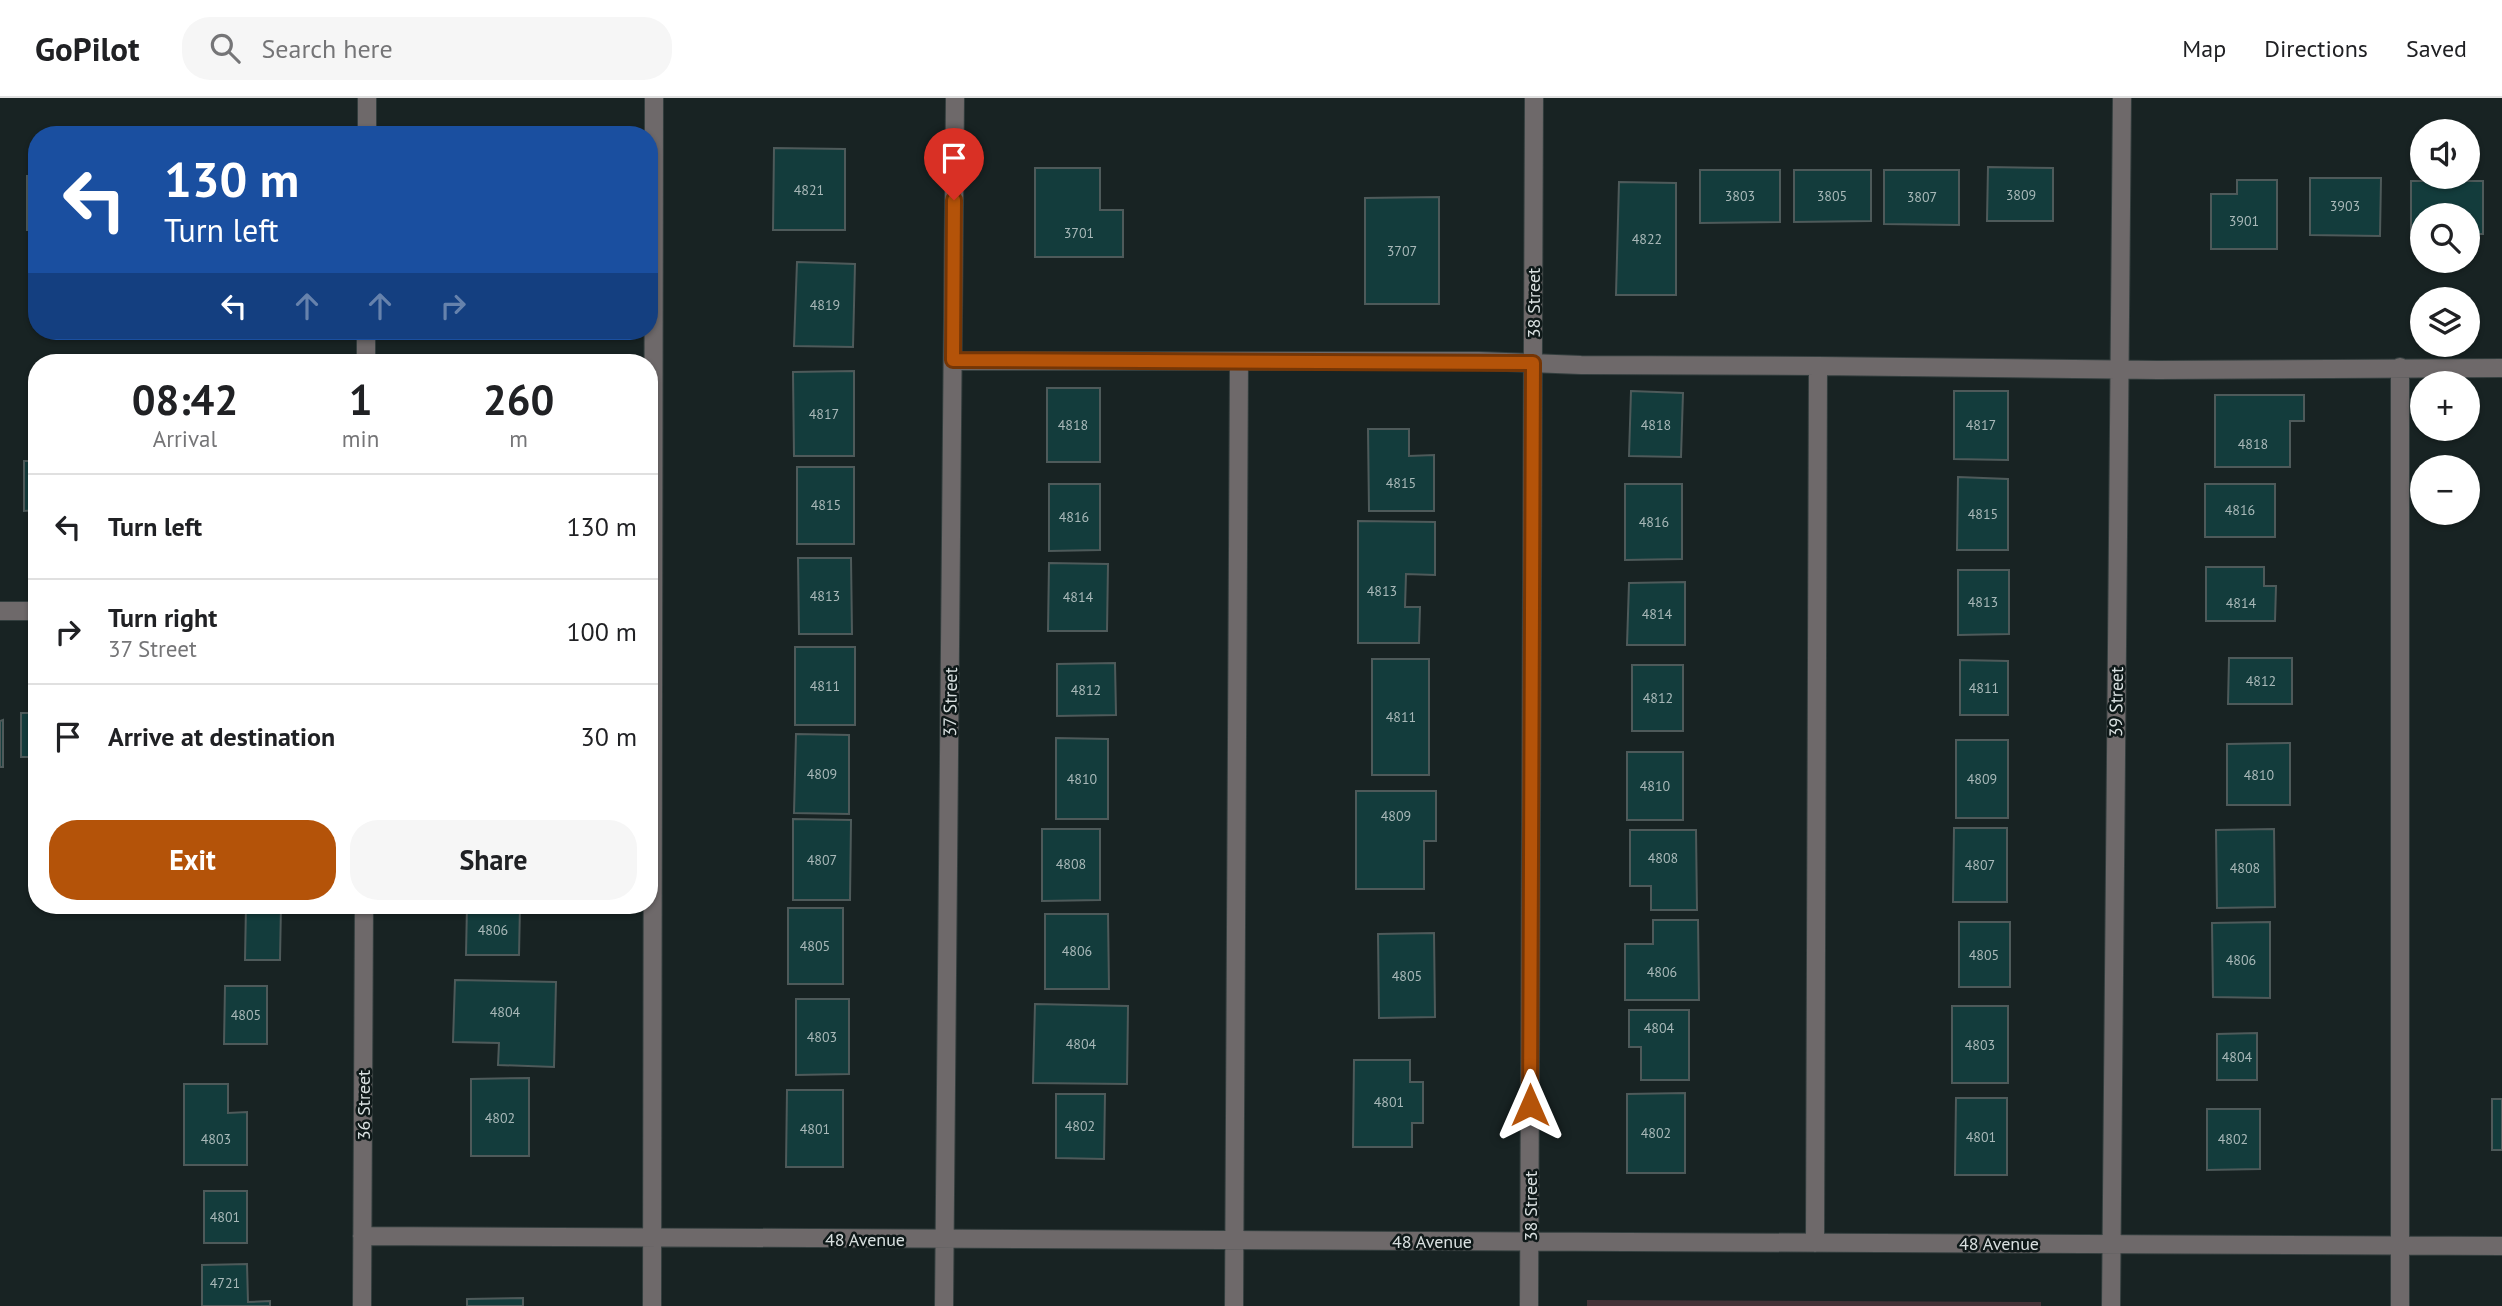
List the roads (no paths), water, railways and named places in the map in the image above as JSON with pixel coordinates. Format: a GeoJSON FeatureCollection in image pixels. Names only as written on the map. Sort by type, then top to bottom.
{"type":"FeatureCollection","features":[{"type":"Feature","properties":{"kind":"street"},"geometry":{"type":"LineString","coordinates":[[367,98],[367,126]]}},
{"type":"Feature","properties":{"kind":"street"},"geometry":{"type":"LineString","coordinates":[[654,98],[654,126]]}},
{"type":"Feature","properties":{"kind":"street","name":"37 Street"},"geometry":{"type":"LineString","coordinates":[[944,1306],[955,98]]}},
{"type":"Feature","properties":{"kind":"street","name":"38 Street"},"geometry":{"type":"LineString","coordinates":[[1530,1306],[1534,98]]}},
{"type":"Feature","properties":{"kind":"street","name":"39 Street"},"geometry":{"type":"LineString","coordinates":[[2110,1306],[2122,98]]}},
{"type":"Feature","properties":{"kind":"street"},"geometry":{"type":"LineString","coordinates":[[953,360],[2119,369],[2502,368]]}},
{"type":"Feature","properties":{"kind":"street"},"geometry":{"type":"LineString","coordinates":[[1234,1306],[1239,361]]}},
{"type":"Feature","properties":{"kind":"street"},"geometry":{"type":"LineString","coordinates":[[1815,1242],[1818,366]]}},
{"type":"Feature","properties":{"kind":"street"},"geometry":{"type":"LineString","coordinates":[[2400,367],[2400,1306]]}},
{"type":"Feature","properties":{"kind":"street"},"geometry":{"type":"LineString","coordinates":[[0,611],[28,611]]}},
{"type":"Feature","properties":{"kind":"street","name":"36 Street"},"geometry":{"type":"LineString","coordinates":[[362,1306],[364,914]]}},
{"type":"Feature","properties":{"kind":"street"},"geometry":{"type":"LineString","coordinates":[[652,1306],[653,914]]}},
{"type":"Feature","properties":{"kind":"street","name":"48 Avenue"},"geometry":{"type":"LineString","coordinates":[[362,1236],[2502,1246]]}}]}
